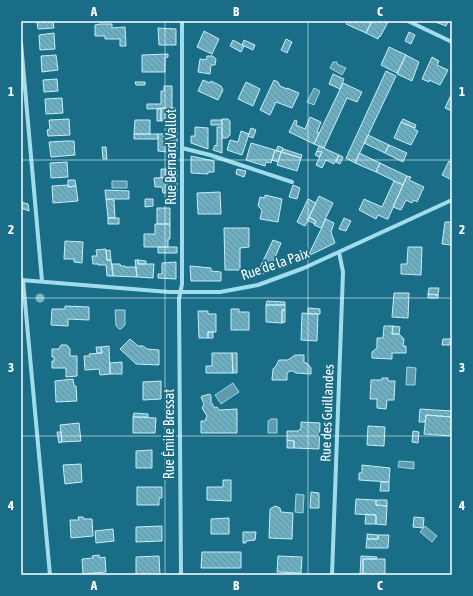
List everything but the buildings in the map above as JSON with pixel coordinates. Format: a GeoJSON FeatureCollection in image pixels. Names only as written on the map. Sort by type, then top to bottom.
{"type":"FeatureCollection","features":[{"type":"Feature","properties":{"kind":"street","name":"Rue Bernard Vallot"},"geometry":{"type":"LineString","coordinates":[[180,293],[182,284],[182,21]]}},
{"type":"Feature","properties":{"kind":"street"},"geometry":{"type":"LineString","coordinates":[[408,21],[452,42]]}},
{"type":"Feature","properties":{"kind":"street"},"geometry":{"type":"LineString","coordinates":[[21,43],[42,281]]}},
{"type":"Feature","properties":{"kind":"street"},"geometry":{"type":"LineString","coordinates":[[182,148],[210,155],[292,182]]}},
{"type":"Feature","properties":{"kind":"street","name":"Rue de la Paix"},"geometry":{"type":"LineString","coordinates":[[22,280],[180,293],[220,292],[258,285],[304,268],[452,200]]}},
{"type":"Feature","properties":{"kind":"street","name":"Rue des Guillandes"},"geometry":{"type":"LineString","coordinates":[[332,575],[343,272],[338,252]]}},
{"type":"Feature","properties":{"kind":"street"},"geometry":{"type":"LineString","coordinates":[[22,280],[50,575]]}},
{"type":"Feature","properties":{"kind":"street","name":"Rue Émile Bressat"},"geometry":{"type":"LineString","coordinates":[[180,293],[181,575]]}},
{"type":"Feature","properties":{"kind":"water"},"geometry":{"type":"Polygon","coordinates":[[[333,62],[337,62],[337,64],[346,68],[342,75],[330,68],[333,62]]]}},
{"type":"Feature","properties":{"kind":"water"},"geometry":{"type":"Polygon","coordinates":[[[314,88],[320,91],[314,105],[307,102],[314,88]]]}},
{"type":"Feature","properties":{"kind":"water"},"geometry":{"type":"Polygon","coordinates":[[[112,181],[127,181],[127,188],[112,188],[112,181]]]}},
{"type":"Feature","properties":{"kind":"water"},"geometry":{"type":"Polygon","coordinates":[[[115,310],[125,310],[125,325],[121,329],[116,326],[115,310]]]}},
{"type":"Feature","properties":{"kind":"water"},"geometry":{"type":"Polygon","coordinates":[[[407,367],[416,368],[415,385],[406,385],[407,367]]]}},
{"type":"Feature","properties":{"kind":"water"},"geometry":{"type":"Polygon","coordinates":[[[233,383],[239,392],[221,404],[215,395],[233,383]]]}},
{"type":"Feature","properties":{"kind":"water"},"geometry":{"type":"Polygon","coordinates":[[[271,419],[277,419],[277,433],[268,433],[268,421],[271,419]]]}},
{"type":"Feature","properties":{"kind":"water"},"geometry":{"type":"Polygon","coordinates":[[[399,461],[414,462],[414,469],[398,467],[399,461]]]}},
{"type":"Feature","properties":{"kind":"water"},"geometry":{"type":"Polygon","coordinates":[[[296,494],[304,495],[303,513],[295,512],[296,494]]]}},
{"type":"Feature","properties":{"kind":"water"},"geometry":{"type":"Polygon","coordinates":[[[425,526],[437,536],[432,542],[420,532],[425,526]]]}}]}
